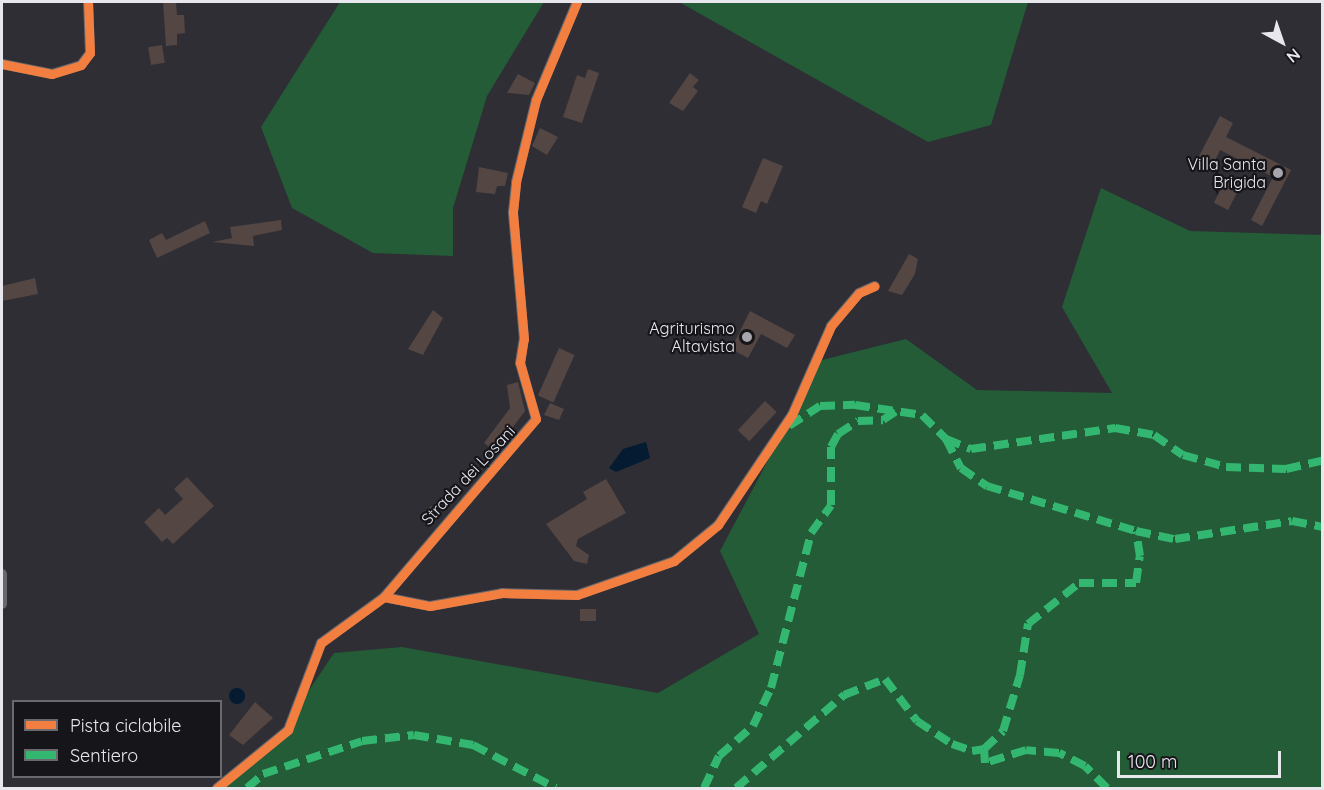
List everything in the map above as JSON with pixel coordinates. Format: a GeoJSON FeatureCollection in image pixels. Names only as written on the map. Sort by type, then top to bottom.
{"type":"FeatureCollection","features":[{"type":"Feature","properties":{"kind":"street"},"geometry":{"type":"LineString","coordinates":[[2,64],[52,74],[81,65],[90,53],[87,2]]}},
{"type":"Feature","properties":{"kind":"street","name":"Strada dei Losani"},"geometry":{"type":"LineString","coordinates":[[217,789],[288,730],[321,643],[384,597],[536,419],[520,363],[524,339],[516,182],[536,100],[577,2]]}},
{"type":"Feature","properties":{"kind":"street"},"geometry":{"type":"LineString","coordinates":[[384,597],[430,606],[513,592],[577,595],[674,561],[718,525],[792,415],[831,326],[859,294],[875,286]]}},
{"type":"Feature","properties":{"kind":"street"},"geometry":{"type":"LineString","coordinates":[[2,574],[2,604]]}},
{"type":"Feature","properties":{"kind":"green space"},"geometry":{"type":"Polygon","coordinates":[[[340,2],[544,2],[487,96],[453,208],[453,256],[373,253],[292,208],[261,127],[340,2]]]}},
{"type":"Feature","properties":{"kind":"green space"},"geometry":{"type":"Polygon","coordinates":[[[679,2],[1028,2],[991,125],[928,142],[679,2]]]}},
{"type":"Feature","properties":{"kind":"green space"},"geometry":{"type":"Polygon","coordinates":[[[1101,188],[1190,231],[1322,235],[1322,788],[223,788],[285,726],[334,653],[402,647],[658,693],[759,634],[720,551],[792,415],[810,363],[906,339],[977,390],[1112,393],[1062,307],[1101,188]]]}},
{"type":"Feature","properties":{"kind":"water"},"geometry":{"type":"Polygon","coordinates":[[[646,442],[650,458],[616,472],[609,468],[623,449],[646,442]]]}},
{"type":"Feature","properties":{"kind":"water"},"geometry":{"type":"Polygon","coordinates":[[[234,688],[240,688],[245,696],[243,702],[234,704],[229,699],[229,693],[234,688]]]}},
{"type":"Feature","properties":{"kind":"building"},"geometry":{"type":"Polygon","coordinates":[[[163,2],[176,2],[177,15],[184,15],[185,33],[177,34],[177,45],[166,46],[163,2]]]}},
{"type":"Feature","properties":{"kind":"building"},"geometry":{"type":"Polygon","coordinates":[[[162,45],[165,63],[151,65],[148,47],[162,45]]]}},
{"type":"Feature","properties":{"kind":"building"},"geometry":{"type":"Polygon","coordinates":[[[588,69],[599,73],[582,123],[563,117],[577,75],[585,78],[588,69]]]}},
{"type":"Feature","properties":{"kind":"building"},"geometry":{"type":"Polygon","coordinates":[[[690,73],[699,80],[693,87],[698,91],[683,111],[669,103],[690,73]]]}},
{"type":"Feature","properties":{"kind":"building"},"geometry":{"type":"Polygon","coordinates":[[[518,74],[535,83],[529,95],[507,93],[518,74]]]}},
{"type":"Feature","properties":{"kind":"building","name":"Villa Santa Brigida"},"geometry":{"type":"Polygon","coordinates":[[[1220,116],[1233,123],[1226,137],[1291,170],[1262,226],[1251,220],[1273,177],[1220,150],[1213,165],[1198,158],[1220,116]]]}},
{"type":"Feature","properties":{"kind":"building"},"geometry":{"type":"Polygon","coordinates":[[[540,128],[558,137],[547,155],[532,146],[540,128]]]}},
{"type":"Feature","properties":{"kind":"building"},"geometry":{"type":"Polygon","coordinates":[[[763,158],[783,166],[767,204],[761,201],[756,213],[742,207],[763,158]]]}},
{"type":"Feature","properties":{"kind":"building"},"geometry":{"type":"Polygon","coordinates":[[[479,167],[508,173],[505,186],[497,186],[495,194],[476,192],[479,167]]]}},
{"type":"Feature","properties":{"kind":"building"},"geometry":{"type":"Polygon","coordinates":[[[1227,177],[1241,184],[1228,210],[1214,203],[1227,177]]]}},
{"type":"Feature","properties":{"kind":"building"},"geometry":{"type":"Polygon","coordinates":[[[281,220],[282,230],[253,236],[254,246],[212,242],[232,238],[230,227],[281,220]]]}},
{"type":"Feature","properties":{"kind":"building"},"geometry":{"type":"Polygon","coordinates":[[[205,221],[210,233],[157,258],[149,240],[162,233],[166,240],[205,221]]]}},
{"type":"Feature","properties":{"kind":"building"},"geometry":{"type":"Polygon","coordinates":[[[909,254],[918,259],[915,274],[902,295],[888,291],[909,254]]]}},
{"type":"Feature","properties":{"kind":"building"},"geometry":{"type":"Polygon","coordinates":[[[35,278],[38,294],[2,301],[2,286],[35,278]]]}},
{"type":"Feature","properties":{"kind":"building"},"geometry":{"type":"Polygon","coordinates":[[[433,310],[443,318],[423,355],[408,349],[433,310]]]}},
{"type":"Feature","properties":{"kind":"building"},"geometry":{"type":"Polygon","coordinates":[[[750,311],[795,335],[787,348],[761,334],[748,358],[731,349],[750,311]]]}},
{"type":"Feature","properties":{"kind":"building"},"geometry":{"type":"Polygon","coordinates":[[[559,348],[575,355],[553,402],[538,396],[559,348]]]}},
{"type":"Feature","properties":{"kind":"building"},"geometry":{"type":"Polygon","coordinates":[[[518,382],[525,411],[495,451],[484,443],[510,408],[507,385],[518,382]]]}},
{"type":"Feature","properties":{"kind":"building"},"geometry":{"type":"Polygon","coordinates":[[[765,401],[777,412],[749,441],[738,430],[765,401]]]}},
{"type":"Feature","properties":{"kind":"building"},"geometry":{"type":"Polygon","coordinates":[[[550,403],[564,409],[559,420],[544,415],[550,403]]]}},
{"type":"Feature","properties":{"kind":"building"},"geometry":{"type":"Polygon","coordinates":[[[187,477],[214,506],[173,544],[167,538],[162,542],[144,522],[159,508],[165,515],[183,499],[174,489],[187,477]]]}},
{"type":"Feature","properties":{"kind":"building"},"geometry":{"type":"Polygon","coordinates":[[[606,479],[626,513],[578,539],[576,546],[589,555],[587,564],[574,561],[546,524],[587,499],[583,492],[606,479]]]}},
{"type":"Feature","properties":{"kind":"building"},"geometry":{"type":"Polygon","coordinates":[[[431,506],[438,512],[429,522],[422,517],[431,506]]]}},
{"type":"Feature","properties":{"kind":"building"},"geometry":{"type":"Polygon","coordinates":[[[580,609],[596,609],[596,621],[580,621],[580,609]]]}},
{"type":"Feature","properties":{"kind":"building"},"geometry":{"type":"Polygon","coordinates":[[[255,702],[273,718],[243,745],[229,735],[255,702]]]}},
{"type":"Feature","properties":{"kind":"marked path"},"geometry":{"type":"LineString","coordinates":[[789,426],[820,406],[855,405],[922,415],[946,439],[971,449],[1115,428],[1154,435],[1183,455],[1226,467],[1286,469],[1322,461]]}},
{"type":"Feature","properties":{"kind":"marked path"},"geometry":{"type":"LineString","coordinates":[[704,788],[719,756],[753,726],[771,688],[811,533],[831,505],[831,447],[838,434],[858,421],[883,420],[898,410]]}},
{"type":"Feature","properties":{"kind":"marked path"},"geometry":{"type":"LineString","coordinates":[[946,439],[961,468],[987,486],[1136,531],[1175,539],[1292,521],[1322,527]]}},
{"type":"Feature","properties":{"kind":"marked path"},"geometry":{"type":"LineString","coordinates":[[1107,788],[1085,766],[1059,753],[1026,750],[985,763],[984,749],[1003,731],[1020,675],[1028,624],[1079,583],[1136,583],[1140,556],[1136,531]]}},
{"type":"Feature","properties":{"kind":"marked path"},"geometry":{"type":"LineString","coordinates":[[736,788],[844,695],[885,679],[917,721],[952,744],[972,751],[984,749]]}},
{"type":"Feature","properties":{"kind":"marked path"},"geometry":{"type":"LineString","coordinates":[[247,788],[263,774],[362,741],[414,735],[473,745],[556,788]]}},
{"type":"Feature","properties":{"kind":"cycle path"},"geometry":{"type":"LineString","coordinates":[[2,64],[52,74],[81,65],[90,53],[88,2]]}},
{"type":"Feature","properties":{"kind":"cycle path"},"geometry":{"type":"LineString","coordinates":[[217,788],[288,730],[321,643],[384,597],[536,419],[520,363],[524,339],[513,212],[516,182],[536,100],[577,2]]}},
{"type":"Feature","properties":{"kind":"cycle path"},"geometry":{"type":"LineString","coordinates":[[384,597],[430,606],[502,593],[577,595],[674,561],[718,525],[792,415],[831,326],[859,293],[875,286]]}},
{"type":"Feature","properties":{"kind":"place","name":"Villa Santa Brigida"},"geometry":{"type":"Point","coordinates":[1278,173]}},
{"type":"Feature","properties":{"kind":"place","name":"Agriturismo Altavista"},"geometry":{"type":"Point","coordinates":[747,337]}}]}
